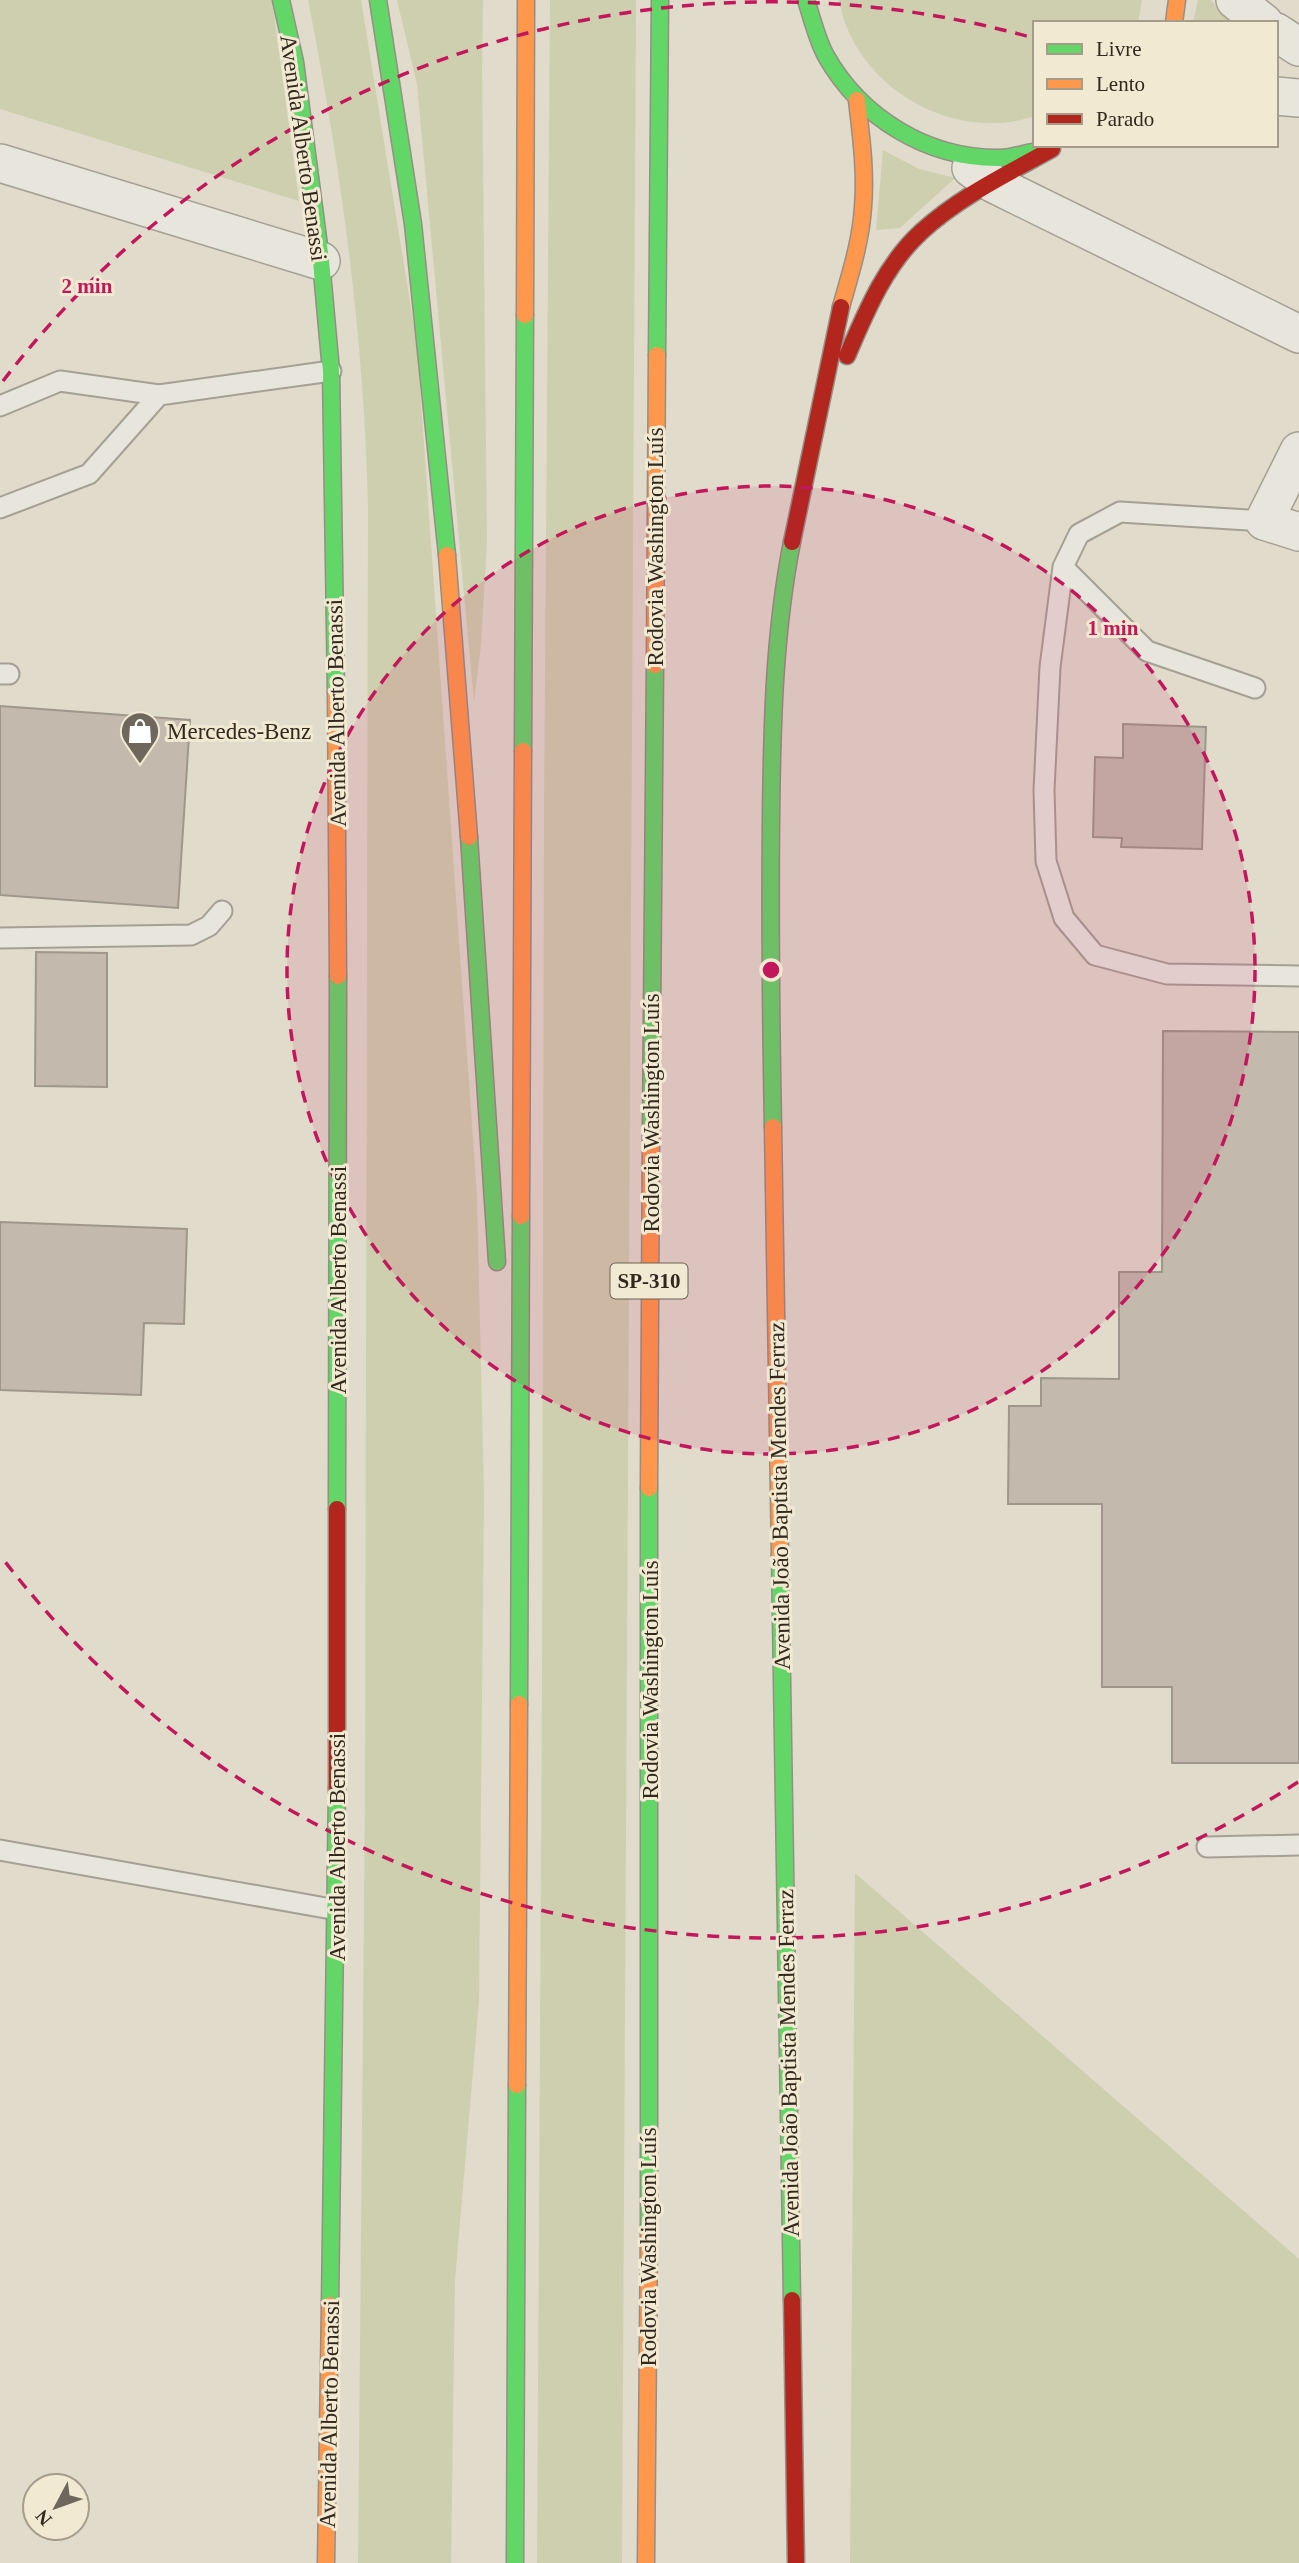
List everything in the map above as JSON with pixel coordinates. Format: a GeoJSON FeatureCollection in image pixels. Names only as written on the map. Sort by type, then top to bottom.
{"type":"FeatureCollection","features":[{"type":"Feature","properties":{"kind":"main road","name":"Avenida Alberto Benassi"},"geometry":{"type":"LineString","coordinates":[[281,0],[295,62],[321,261],[331,371],[338,859],[337,1910],[326,2563]]}},
{"type":"Feature","properties":{"kind":"main road"},"geometry":{"type":"LineString","coordinates":[[378,0],[414,221],[436,422],[470,838],[498,1276]]}},
{"type":"Feature","properties":{"kind":"main road"},"geometry":{"type":"LineString","coordinates":[[515,2563],[526,0]]}},
{"type":"Feature","properties":{"kind":"main road","name":"Rodovia Washington Luís"},"geometry":{"type":"LineString","coordinates":[[646,2563],[650,2054],[649,1348],[660,0]]}},
{"type":"Feature","properties":{"kind":"main road"},"geometry":{"type":"LineString","coordinates":[[806,0],[825,55],[857,100],[900,133],[950,153],[1001,158],[1055,147]]}},
{"type":"Feature","properties":{"kind":"main road"},"geometry":{"type":"LineString","coordinates":[[1174,21],[1177,0]]}},
{"type":"Feature","properties":{"kind":"main road","name":"Avenida João Baptista Mendes Ferraz"},"geometry":{"type":"LineString","coordinates":[[796,2563],[770,935],[772,711],[783,581],[834,331],[855,257],[863,209],[864,160],[857,100]]}},
{"type":"Feature","properties":{"kind":"main road","name":"Avenida João Baptista Mendes Ferraz"},"geometry":{"type":"LineString","coordinates":[[815,432],[880,284],[907,245],[942,214],[1055,147]]}},
{"type":"Feature","properties":{"kind":"main road"},"geometry":{"type":"LineString","coordinates":[[504,1374],[519,1624]]}},
{"type":"Feature","properties":{"kind":"street"},"geometry":{"type":"LineString","coordinates":[[1235,0],[1261,21]]}},
{"type":"Feature","properties":{"kind":"street"},"geometry":{"type":"LineString","coordinates":[[1278,33],[1299,47]]}},
{"type":"Feature","properties":{"kind":"street"},"geometry":{"type":"LineString","coordinates":[[1278,96],[1299,98]]}},
{"type":"Feature","properties":{"kind":"street"},"geometry":{"type":"LineString","coordinates":[[950,153],[994,184],[1299,334]]}},
{"type":"Feature","properties":{"kind":"street"},"geometry":{"type":"LineString","coordinates":[[0,163],[321,261]]}},
{"type":"Feature","properties":{"kind":"street"},"geometry":{"type":"LineString","coordinates":[[1299,451],[1264,521],[1299,532]]}},
{"type":"Feature","properties":{"kind":"lane"},"geometry":{"type":"LineString","coordinates":[[0,406],[61,381],[159,395],[331,371]]}},
{"type":"Feature","properties":{"kind":"lane"},"geometry":{"type":"LineString","coordinates":[[0,508],[89,474],[159,395]]}},
{"type":"Feature","properties":{"kind":"lane"},"geometry":{"type":"LineString","coordinates":[[1264,521],[1120,512],[1079,534],[1063,567],[1050,667],[1044,790],[1046,861],[1065,918],[1095,956],[1167,974],[1299,976]]}},
{"type":"Feature","properties":{"kind":"lane"},"geometry":{"type":"LineString","coordinates":[[1063,567],[1147,651],[1255,688]]}},
{"type":"Feature","properties":{"kind":"lane"},"geometry":{"type":"LineString","coordinates":[[0,938],[191,935],[209,926],[222,911]]}},
{"type":"Feature","properties":{"kind":"lane"},"geometry":{"type":"LineString","coordinates":[[1207,1847],[1299,1845]]}},
{"type":"Feature","properties":{"kind":"lane"},"geometry":{"type":"LineString","coordinates":[[0,1850],[337,1910]]}},
{"type":"Feature","properties":{"kind":"green space"},"geometry":{"type":"Polygon","coordinates":[[[0,0],[272,0],[299,201],[0,109],[0,0]]]}},
{"type":"Feature","properties":{"kind":"green space"},"geometry":{"type":"Polygon","coordinates":[[[308,0],[361,0],[417,345],[477,1196],[484,1495],[479,2002],[455,2280],[451,2563],[358,2563],[365,1800],[368,506],[362,379],[349,252],[331,126],[308,0]]]}},
{"type":"Feature","properties":{"kind":"green space"},"geometry":{"type":"Polygon","coordinates":[[[397,0],[483,0],[487,542],[481,645],[474,702],[417,84],[397,0]]]}},
{"type":"Feature","properties":{"kind":"green space"},"geometry":{"type":"Polygon","coordinates":[[[550,0],[636,0],[622,2563],[537,2563],[550,0]]]}},
{"type":"Feature","properties":{"kind":"green space"},"geometry":{"type":"Polygon","coordinates":[[[839,0],[1142,0],[1138,21],[1033,21],[1033,116],[1003,123],[971,122],[940,114],[912,101],[886,82],[864,58],[848,31],[839,0]]]}},
{"type":"Feature","properties":{"kind":"green space"},"geometry":{"type":"Polygon","coordinates":[[[1198,0],[1211,0],[1230,21],[1193,21],[1198,0]]]}},
{"type":"Feature","properties":{"kind":"green space"},"geometry":{"type":"Polygon","coordinates":[[[883,150],[919,169],[955,178],[900,228],[876,230],[883,150]]]}},
{"type":"Feature","properties":{"kind":"green space"},"geometry":{"type":"Polygon","coordinates":[[[855,1873],[1299,2259],[1299,2563],[850,2563],[855,1873]]]}},
{"type":"Feature","properties":{"kind":"building"},"geometry":{"type":"Polygon","coordinates":[[[0,706],[190,720],[178,908],[0,895],[0,706]]]}},
{"type":"Feature","properties":{"kind":"building"},"geometry":{"type":"Polygon","coordinates":[[[1123,724],[1206,727],[1202,849],[1121,847],[1122,838],[1093,837],[1095,757],[1123,758],[1123,724]]]}},
{"type":"Feature","properties":{"kind":"building"},"geometry":{"type":"Polygon","coordinates":[[[36,952],[107,953],[107,1087],[35,1086],[36,952]]]}},
{"type":"Feature","properties":{"kind":"building"},"geometry":{"type":"Polygon","coordinates":[[[1163,1031],[1299,1032],[1299,1763],[1172,1763],[1172,1687],[1102,1687],[1102,1504],[1008,1504],[1009,1406],[1041,1406],[1041,1378],[1119,1379],[1119,1272],[1162,1272],[1163,1031]]]}},
{"type":"Feature","properties":{"kind":"building"},"geometry":{"type":"Polygon","coordinates":[[[0,1222],[187,1229],[184,1324],[144,1323],[141,1395],[0,1390],[0,1222]]]}},
{"type":"Feature","properties":{"kind":"traffic: fast"},"geometry":{"type":"LineString","coordinates":[[281,0],[295,62],[321,261],[331,371],[336,692]]}},
{"type":"Feature","properties":{"kind":"traffic: fast"},"geometry":{"type":"LineString","coordinates":[[378,0],[413,224],[447,555]]}},
{"type":"Feature","properties":{"kind":"traffic: fast"},"geometry":{"type":"LineString","coordinates":[[657,355],[660,0]]}},
{"type":"Feature","properties":{"kind":"traffic: fast"},"geometry":{"type":"LineString","coordinates":[[806,0],[823,50],[841,78],[877,116],[899,131],[923,143],[973,156],[1005,158],[1037,151]]}},
{"type":"Feature","properties":{"kind":"traffic: fast"},"geometry":{"type":"LineString","coordinates":[[523,751],[525,315]]}},
{"type":"Feature","properties":{"kind":"traffic: fast"},"geometry":{"type":"LineString","coordinates":[[773,1127],[772,749],[781,611],[792,542]]}},
{"type":"Feature","properties":{"kind":"traffic: fast"},"geometry":{"type":"LineString","coordinates":[[651,1132],[655,665]]}},
{"type":"Feature","properties":{"kind":"traffic: fast"},"geometry":{"type":"LineString","coordinates":[[469,837],[497,1262]]}},
{"type":"Feature","properties":{"kind":"traffic: fast"},"geometry":{"type":"LineString","coordinates":[[337,1509],[338,976]]}},
{"type":"Feature","properties":{"kind":"traffic: fast"},"geometry":{"type":"LineString","coordinates":[[519,1704],[521,1216]]}},
{"type":"Feature","properties":{"kind":"traffic: fast"},"geometry":{"type":"LineString","coordinates":[[649,1488],[649,2232]]}},
{"type":"Feature","properties":{"kind":"traffic: fast"},"geometry":{"type":"LineString","coordinates":[[780,1555],[792,2300]]}},
{"type":"Feature","properties":{"kind":"traffic: fast"},"geometry":{"type":"LineString","coordinates":[[330,2305],[337,1788]]}},
{"type":"Feature","properties":{"kind":"traffic: fast"},"geometry":{"type":"LineString","coordinates":[[515,2563],[517,2085]]}},
{"type":"Feature","properties":{"kind":"traffic: slow"},"geometry":{"type":"LineString","coordinates":[[525,315],[526,0]]}},
{"type":"Feature","properties":{"kind":"traffic: slow"},"geometry":{"type":"LineString","coordinates":[[1174,21],[1177,0]]}},
{"type":"Feature","properties":{"kind":"traffic: slow"},"geometry":{"type":"LineString","coordinates":[[841,307],[862,220],[863,167],[857,100]]}},
{"type":"Feature","properties":{"kind":"traffic: slow"},"geometry":{"type":"LineString","coordinates":[[655,665],[657,355]]}},
{"type":"Feature","properties":{"kind":"traffic: slow"},"geometry":{"type":"LineString","coordinates":[[447,555],[469,837]]}},
{"type":"Feature","properties":{"kind":"traffic: slow"},"geometry":{"type":"LineString","coordinates":[[336,692],[338,976]]}},
{"type":"Feature","properties":{"kind":"traffic: slow"},"geometry":{"type":"LineString","coordinates":[[521,1216],[523,751]]}},
{"type":"Feature","properties":{"kind":"traffic: slow"},"geometry":{"type":"LineString","coordinates":[[773,1127],[780,1555]]}},
{"type":"Feature","properties":{"kind":"traffic: slow"},"geometry":{"type":"LineString","coordinates":[[649,1488],[651,1132]]}},
{"type":"Feature","properties":{"kind":"traffic: slow"},"geometry":{"type":"LineString","coordinates":[[517,2085],[519,1704]]}},
{"type":"Feature","properties":{"kind":"traffic: slow"},"geometry":{"type":"LineString","coordinates":[[646,2563],[649,2232]]}},
{"type":"Feature","properties":{"kind":"traffic: slow"},"geometry":{"type":"LineString","coordinates":[[326,2563],[330,2305]]}},
{"type":"Feature","properties":{"kind":"traffic: jam"},"geometry":{"type":"LineString","coordinates":[[847,356],[869,306],[908,245],[936,219],[967,197],[1052,149]]}},
{"type":"Feature","properties":{"kind":"traffic: jam"},"geometry":{"type":"LineString","coordinates":[[792,542],[841,307]]}},
{"type":"Feature","properties":{"kind":"traffic: jam"},"geometry":{"type":"LineString","coordinates":[[337,1509],[337,1788]]}},
{"type":"Feature","properties":{"kind":"traffic: jam"},"geometry":{"type":"LineString","coordinates":[[792,2300],[796,2563]]}},
{"type":"Feature","properties":{"kind":"place","name":"Mercedes-Benz"},"geometry":{"type":"Point","coordinates":[140,765]}}]}
